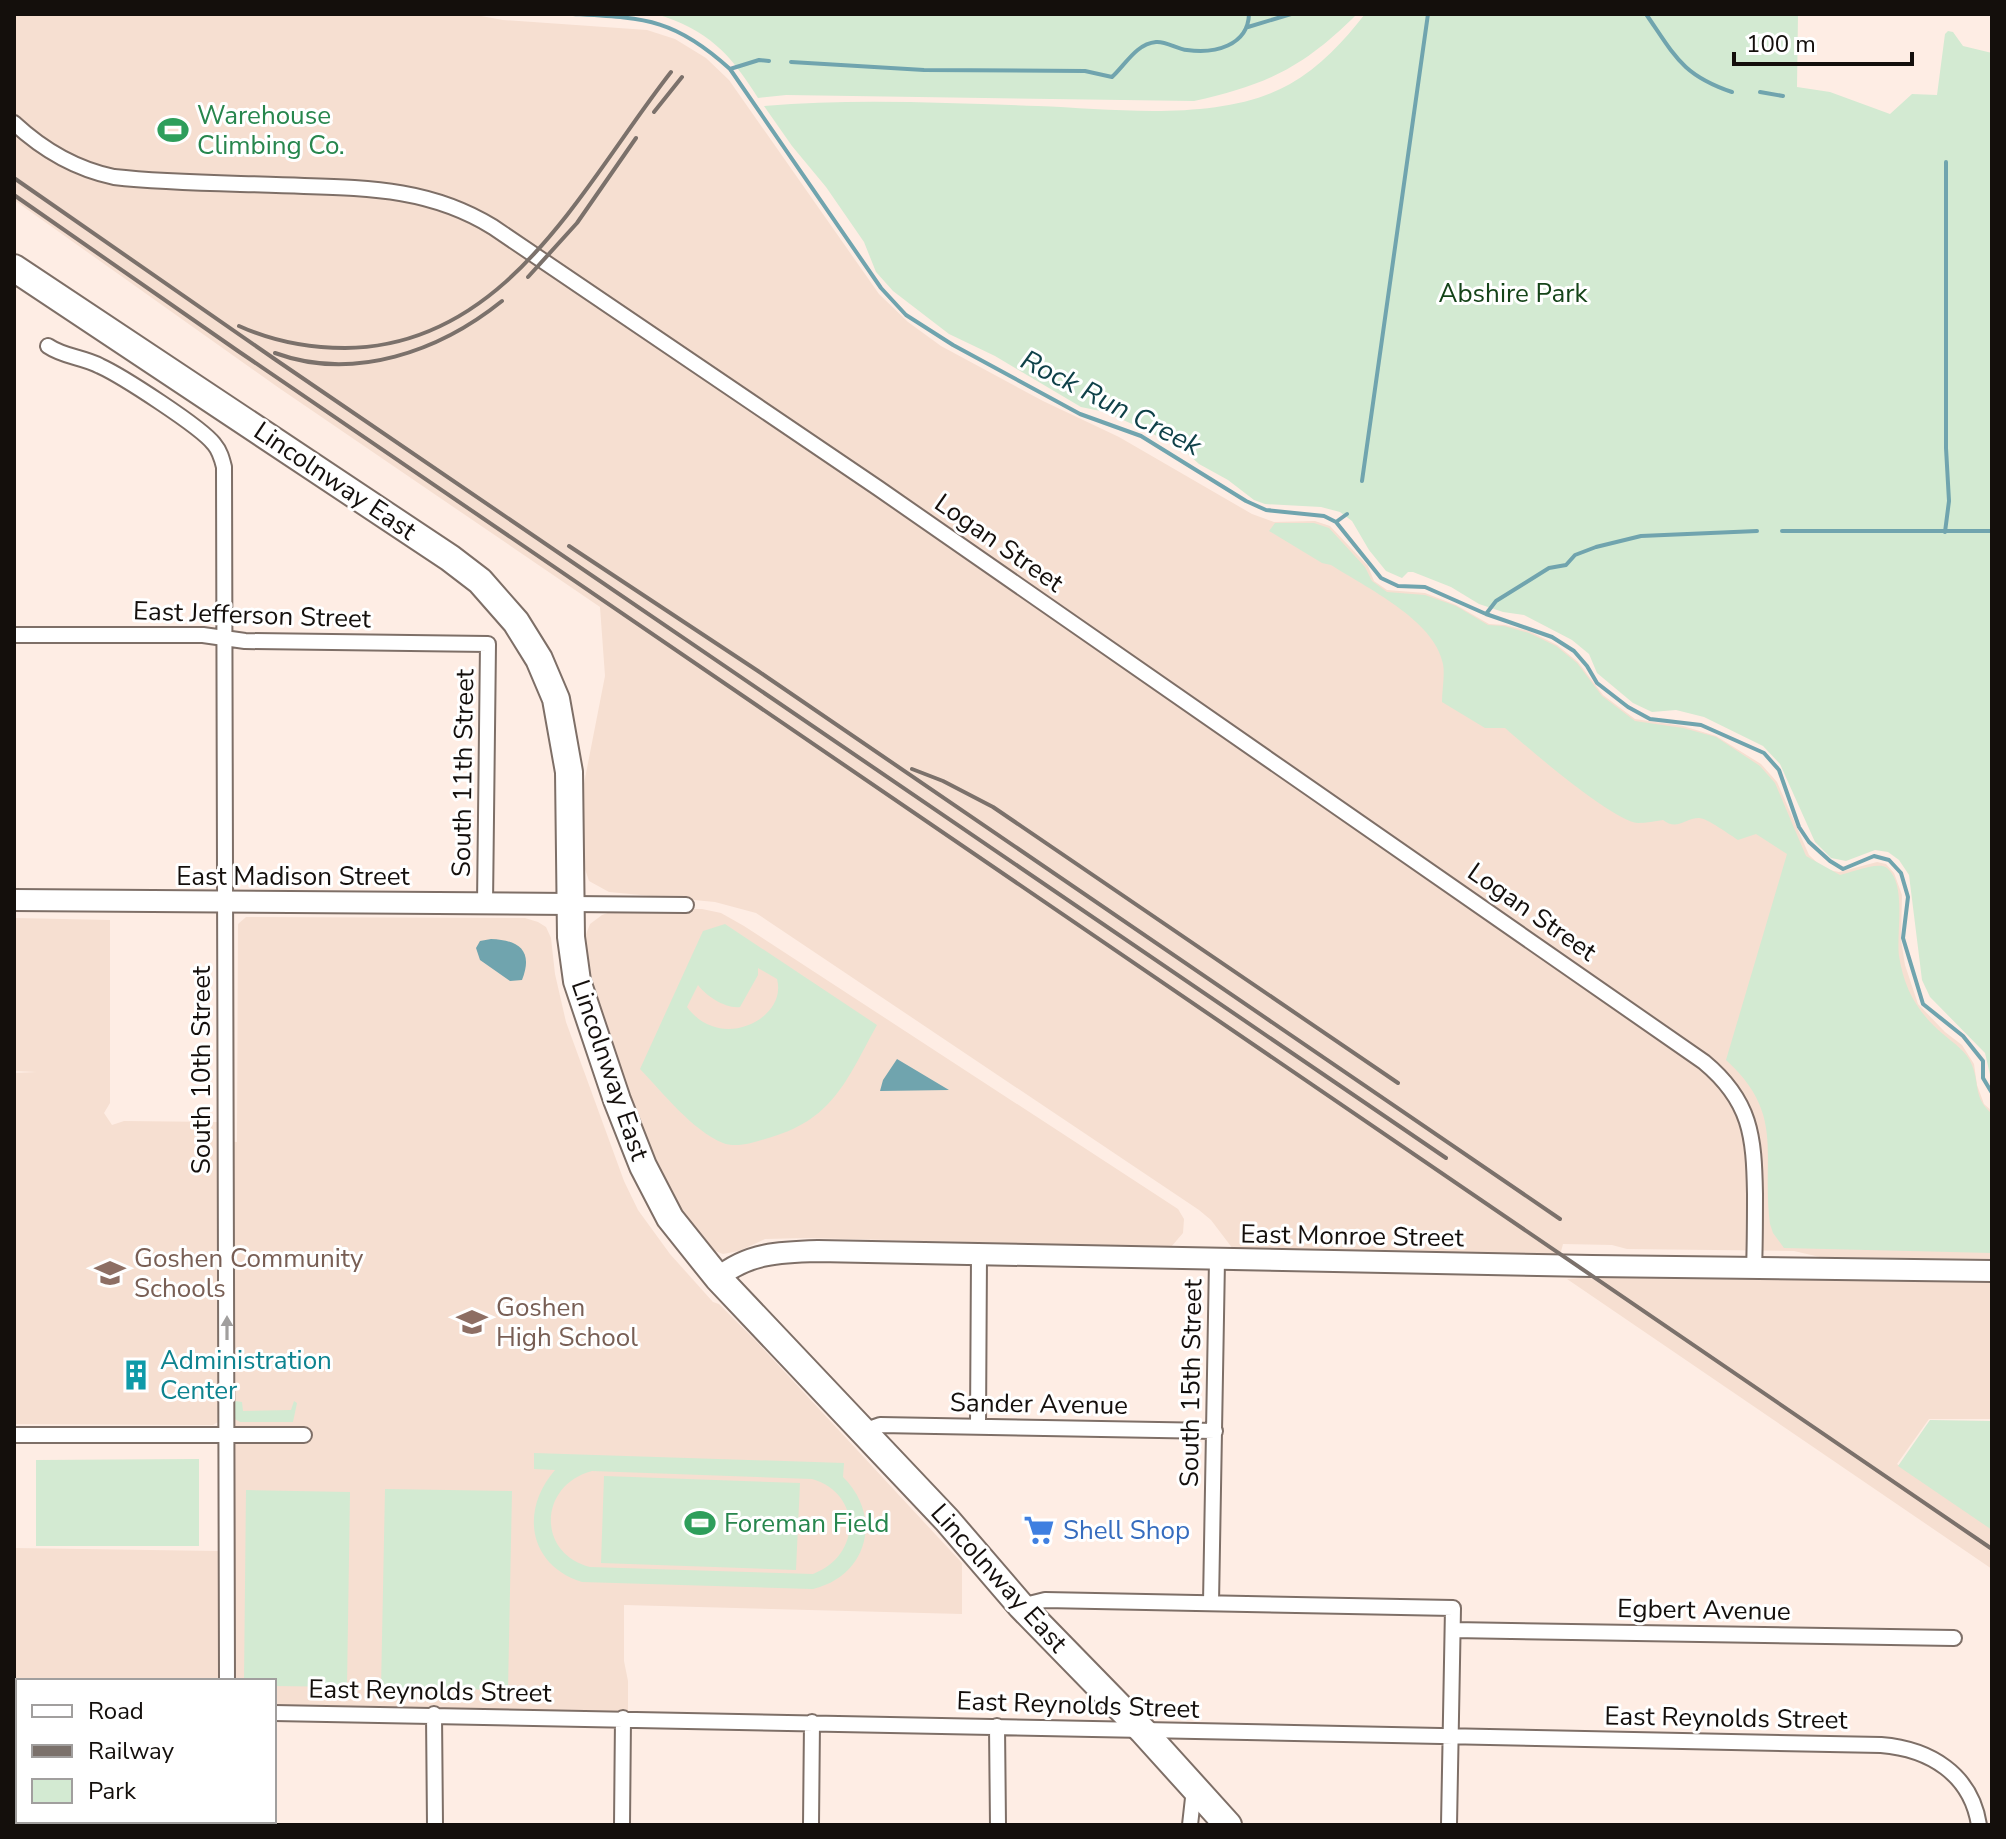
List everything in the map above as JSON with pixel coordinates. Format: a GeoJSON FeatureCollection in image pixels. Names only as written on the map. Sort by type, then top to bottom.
{"type":"FeatureCollection","features":[{"type":"Feature","properties":{"kind":"highway","name":"Lincolnway East"},"geometry":{"type":"LineString","coordinates":[[20,273],[450,558],[502,603],[539,659],[562,720],[569,772],[571,937],[577,981],[617,1100],[643,1166],[670,1218],[718,1278],[947,1520],[1021,1606],[1143,1731],[1228,1825]]}},
{"type":"Feature","properties":{"kind":"street","name":"Logan Street"},"geometry":{"type":"LineString","coordinates":[[14,123],[50,151],[98,174],[135,180],[343,187],[394,192],[445,202],[493,227],[863,478],[1704,1062],[1732,1090],[1750,1126],[1755,1158],[1754,1269]]}},
{"type":"Feature","properties":{"kind":"street","name":"South 10th Street"},"geometry":{"type":"LineString","coordinates":[[48,346],[59,354],[100,366],[160,404],[215,444],[222,460],[225,488],[227,1679]]}},
{"type":"Feature","properties":{"kind":"street","name":"East Jefferson Street"},"geometry":{"type":"LineString","coordinates":[[14,635],[203,635],[245,641],[488,644]]}},
{"type":"Feature","properties":{"kind":"street","name":"South 11th Street"},"geometry":{"type":"LineString","coordinates":[[485,904],[488,644]]}},
{"type":"Feature","properties":{"kind":"street","name":"East Madison Street"},"geometry":{"type":"LineString","coordinates":[[14,900],[571,904]]}},
{"type":"Feature","properties":{"kind":"street"},"geometry":{"type":"LineString","coordinates":[[571,904],[686,905]]}},
{"type":"Feature","properties":{"kind":"street","name":"East Monroe Street"},"geometry":{"type":"LineString","coordinates":[[718,1278],[731,1267],[749,1259],[784,1252],[1992,1271]]}},
{"type":"Feature","properties":{"kind":"street"},"geometry":{"type":"LineString","coordinates":[[978,1426],[979,1255]]}},
{"type":"Feature","properties":{"kind":"street","name":"South 15th Street"},"geometry":{"type":"LineString","coordinates":[[1211,1603],[1217,1260]]}},
{"type":"Feature","properties":{"kind":"street","name":"Sander Avenue"},"geometry":{"type":"LineString","coordinates":[[863,1431],[880,1425],[1215,1431]]}},
{"type":"Feature","properties":{"kind":"street"},"geometry":{"type":"LineString","coordinates":[[14,1435],[304,1435]]}},
{"type":"Feature","properties":{"kind":"street"},"geometry":{"type":"LineString","coordinates":[[1021,1606],[1045,1600],[1453,1608],[1449,1825]]}},
{"type":"Feature","properties":{"kind":"street","name":"Egbert Avenue"},"geometry":{"type":"LineString","coordinates":[[1453,1630],[1954,1638]]}},
{"type":"Feature","properties":{"kind":"street","name":"East Reynolds Street"},"geometry":{"type":"LineString","coordinates":[[276,1713],[1881,1745],[1925,1755],[1954,1773],[1973,1802],[1979,1825]]}},
{"type":"Feature","properties":{"kind":"street"},"geometry":{"type":"LineString","coordinates":[[434,1714],[435,1825]]}},
{"type":"Feature","properties":{"kind":"street"},"geometry":{"type":"LineString","coordinates":[[622,1825],[623,1718]]}},
{"type":"Feature","properties":{"kind":"street"},"geometry":{"type":"LineString","coordinates":[[811,1825],[812,1722]]}},
{"type":"Feature","properties":{"kind":"street"},"geometry":{"type":"LineString","coordinates":[[997,1726],[998,1825]]}},
{"type":"Feature","properties":{"kind":"street"},"geometry":{"type":"LineString","coordinates":[[1190,1825],[1194,1788]]}},
{"type":"Feature","properties":{"kind":"shaded area"},"geometry":{"type":"Polygon","coordinates":[[[14,14],[470,14],[503,20],[647,30],[675,39],[706,58],[729,80],[879,294],[908,322],[941,346],[1043,401],[1119,437],[1252,514],[1274,522],[1315,521],[1330,526],[1368,566],[1374,581],[1387,590],[1425,593],[1456,605],[1489,624],[1529,631],[1557,645],[1578,662],[1603,695],[1635,719],[1683,726],[1716,736],[1761,764],[1777,782],[1809,855],[1824,869],[1839,872],[1877,862],[1886,864],[1894,873],[1902,895],[1901,940],[1905,965],[1918,1004],[1962,1045],[1974,1064],[1984,1104],[1992,1111],[1992,1259],[1820,1257],[1794,1251],[1627,1249],[1612,1245],[1563,1244],[1559,1259],[1233,1249],[1211,1220],[1199,1210],[756,913],[715,902],[609,892],[589,881],[582,860],[580,804],[605,676],[600,607],[279,388],[14,200],[14,14]]]}},
{"type":"Feature","properties":{"kind":"shaded area"},"geometry":{"type":"Polygon","coordinates":[[[619,909],[702,909],[721,913],[744,926],[1178,1209],[1184,1219],[1183,1233],[1171,1247],[808,1238],[765,1239],[739,1251],[723,1254],[710,1249],[692,1231],[653,1166],[596,1010],[582,945],[590,924],[602,915],[619,909]]]}},
{"type":"Feature","properties":{"kind":"shaded area","name":"Goshen High School"},"geometry":{"type":"Polygon","coordinates":[[[246,917],[525,918],[546,927],[551,938],[566,1022],[624,1181],[638,1210],[670,1254],[713,1302],[719,1304],[755,1340],[962,1563],[962,1614],[624,1605],[628,1713],[276,1705],[276,1679],[233,1679],[232,1398],[218,1398],[218,1422],[213,1425],[14,1424],[14,1073],[37,1072],[14,1071],[14,918],[110,920],[110,1103],[104,1113],[112,1125],[124,1121],[217,1122],[218,1141],[237,1142],[238,924],[246,917]]]}},
{"type":"Feature","properties":{"kind":"shaded area"},"geometry":{"type":"Polygon","coordinates":[[[1619,1275],[1992,1279],[1992,1419],[1929,1419],[1897,1464],[1992,1529],[1992,1569],[1567,1279],[1619,1275]]]}},
{"type":"Feature","properties":{"kind":"shaded area"},"geometry":{"type":"Polygon","coordinates":[[[14,1548],[218,1551],[218,1679],[16,1679],[16,1823],[218,1825],[14,1825],[14,1548]]]}},
{"type":"Feature","properties":{"kind":"green space"},"geometry":{"type":"Polygon","coordinates":[[[656,14],[1357,14],[1319,48],[1283,71],[1243,88],[1194,101],[786,95],[758,98],[738,68],[716,45],[690,28],[656,14]]]}},
{"type":"Feature","properties":{"kind":"green space","name":"Abshire Park"},"geometry":{"type":"Polygon","coordinates":[[[1365,14],[1798,14],[1797,87],[1830,92],[1890,114],[1912,94],[1937,95],[1945,34],[1948,31],[1953,32],[1963,46],[1992,53],[1992,1083],[1985,1053],[1930,997],[1922,980],[1909,875],[1899,860],[1888,852],[1875,850],[1846,861],[1831,858],[1815,842],[1780,764],[1763,746],[1704,717],[1676,710],[1652,712],[1633,703],[1597,673],[1589,654],[1572,640],[1524,615],[1479,604],[1451,587],[1413,572],[1402,578],[1386,571],[1352,521],[1340,512],[1321,507],[1265,504],[1254,500],[1228,480],[1148,431],[1105,412],[1081,407],[995,356],[949,334],[893,291],[876,272],[864,242],[764,106],[901,102],[1133,111],[1200,109],[1263,96],[1290,84],[1331,53],[1365,14]]]}},
{"type":"Feature","properties":{"kind":"green space"},"geometry":{"type":"Polygon","coordinates":[[[1275,523],[1314,523],[1329,528],[1365,567],[1372,581],[1387,592],[1425,595],[1456,606],[1488,625],[1529,633],[1556,646],[1577,663],[1602,696],[1635,721],[1683,728],[1716,737],[1760,766],[1775,783],[1806,856],[1840,875],[1871,867],[1887,868],[1893,875],[1899,897],[1898,946],[1904,979],[1926,1018],[1970,1060],[1979,1096],[1992,1114],[1992,1253],[1784,1248],[1770,1224],[1764,1118],[1745,1080],[1726,1060],[1787,854],[1756,834],[1738,840],[1699,818],[1673,824],[1663,820],[1638,823],[1609,810],[1505,728],[1485,728],[1442,702],[1443,664],[1427,633],[1379,594],[1269,531],[1275,523]]]}},
{"type":"Feature","properties":{"kind":"green space"},"geometry":{"type":"Polygon","coordinates":[[[725,924],[877,1025],[846,1081],[822,1110],[788,1131],[760,1141],[733,1145],[700,1130],[640,1069],[703,931],[725,924]],[[758,968],[758,975],[740,1007],[717,1001],[698,985],[687,1007],[712,1026],[723,1029],[748,1025],[759,1020],[775,1002],[777,979],[758,968]]]}},
{"type":"Feature","properties":{"kind":"green space"},"geometry":{"type":"Polygon","coordinates":[[[236,1401],[242,1402],[243,1411],[291,1410],[294,1401],[297,1403],[293,1422],[240,1422],[233,1418],[236,1401]]]}},
{"type":"Feature","properties":{"kind":"green space"},"geometry":{"type":"Polygon","coordinates":[[[1930,1420],[1992,1421],[1992,1530],[1898,1466],[1930,1420]]]}},
{"type":"Feature","properties":{"kind":"green space"},"geometry":{"type":"Polygon","coordinates":[[[534,1453],[844,1463],[843,1477],[863,1509],[866,1526],[864,1543],[847,1572],[813,1589],[582,1582],[564,1574],[540,1550],[534,1519],[537,1502],[555,1470],[534,1469],[534,1453]],[[592,1471],[574,1479],[562,1490],[554,1504],[551,1519],[553,1534],[560,1548],[572,1559],[590,1567],[813,1574],[840,1554],[850,1525],[840,1498],[829,1487],[812,1479],[592,1471]]]}},
{"type":"Feature","properties":{"kind":"green space"},"geometry":{"type":"Polygon","coordinates":[[[199,1459],[199,1546],[36,1546],[36,1460],[199,1459]]]}},
{"type":"Feature","properties":{"kind":"green space","name":"Foreman Field"},"geometry":{"type":"Polygon","coordinates":[[[604,1476],[800,1483],[796,1570],[601,1563],[604,1476]]]}},
{"type":"Feature","properties":{"kind":"green space"},"geometry":{"type":"Polygon","coordinates":[[[385,1489],[512,1491],[508,1690],[381,1688],[385,1489]]]}},
{"type":"Feature","properties":{"kind":"green space"},"geometry":{"type":"Polygon","coordinates":[[[246,1490],[350,1492],[347,1687],[276,1686],[276,1679],[244,1679],[246,1490]]]}},
{"type":"Feature","properties":{"kind":"water"},"geometry":{"type":"Polygon","coordinates":[[[491,939],[516,945],[525,954],[522,980],[510,981],[480,960],[476,948],[480,941],[491,939]]]}},
{"type":"Feature","properties":{"kind":"water"},"geometry":{"type":"Polygon","coordinates":[[[897,1059],[949,1090],[880,1091],[883,1080],[897,1059]]]}},
{"type":"Feature","properties":{"kind":"waterway","name":"Rock Run Creek"},"geometry":{"type":"LineString","coordinates":[[573,14],[620,17],[658,24],[692,39],[730,69],[881,288],[906,315],[953,345],[1080,414],[1141,436],[1246,501],[1266,510],[1324,516],[1336,522],[1381,578],[1398,586],[1425,587],[1486,614],[1552,637],[1574,651],[1597,683],[1628,707],[1650,719],[1701,725],[1764,753],[1779,770],[1799,827],[1809,842],[1830,861],[1843,869],[1874,856],[1889,860],[1901,873],[1908,897],[1903,938],[1923,1004],[1963,1036],[1983,1061],[1983,1078],[1992,1093]]}},
{"type":"Feature","properties":{"kind":"waterway"},"geometry":{"type":"LineString","coordinates":[[791,62],[924,70],[1085,71],[1112,77],[1137,51],[1149,44],[1160,42],[1197,51],[1228,46],[1243,34],[1249,14]]}},
{"type":"Feature","properties":{"kind":"waterway"},"geometry":{"type":"LineString","coordinates":[[1248,27],[1291,14]]}},
{"type":"Feature","properties":{"kind":"waterway"},"geometry":{"type":"LineString","coordinates":[[1362,481],[1428,14]]}},
{"type":"Feature","properties":{"kind":"waterway"},"geometry":{"type":"LineString","coordinates":[[1646,14],[1673,53],[1690,71],[1732,92]]}},
{"type":"Feature","properties":{"kind":"waterway"},"geometry":{"type":"LineString","coordinates":[[730,69],[759,60],[769,61]]}},
{"type":"Feature","properties":{"kind":"waterway"},"geometry":{"type":"LineString","coordinates":[[1760,92],[1783,96]]}},
{"type":"Feature","properties":{"kind":"waterway"},"geometry":{"type":"LineString","coordinates":[[1945,532],[1949,501],[1946,448],[1946,162]]}},
{"type":"Feature","properties":{"kind":"waterway"},"geometry":{"type":"LineString","coordinates":[[1336,522],[1347,514]]}},
{"type":"Feature","properties":{"kind":"waterway"},"geometry":{"type":"LineString","coordinates":[[1486,614],[1496,601],[1549,568],[1566,565],[1575,555],[1596,547],[1641,536],[1757,531]]}},
{"type":"Feature","properties":{"kind":"waterway"},"geometry":{"type":"LineString","coordinates":[[1782,531],[1992,531]]}},
{"type":"Feature","properties":{"kind":"railway"},"geometry":{"type":"LineString","coordinates":[[239,326],[291,343],[345,348],[402,340],[452,320],[497,290],[536,251],[573,208],[671,72]]}},
{"type":"Feature","properties":{"kind":"railway"},"geometry":{"type":"LineString","coordinates":[[654,112],[682,77]]}},
{"type":"Feature","properties":{"kind":"railway"},"geometry":{"type":"LineString","coordinates":[[528,277],[577,223],[636,138]]}},
{"type":"Feature","properties":{"kind":"railway"},"geometry":{"type":"LineString","coordinates":[[14,178],[1446,1158]]}},
{"type":"Feature","properties":{"kind":"railway"},"geometry":{"type":"LineString","coordinates":[[14,195],[1992,1549]]}},
{"type":"Feature","properties":{"kind":"railway"},"geometry":{"type":"LineString","coordinates":[[275,353],[305,361],[335,364],[395,357],[451,334],[502,301]]}},
{"type":"Feature","properties":{"kind":"railway"},"geometry":{"type":"LineString","coordinates":[[569,546],[758,671],[1560,1219]]}},
{"type":"Feature","properties":{"kind":"railway"},"geometry":{"type":"LineString","coordinates":[[912,769],[993,807],[1398,1083]]}},
{"type":"Feature","properties":{"kind":"place","name":"Warehouse Climbing Co."},"geometry":{"type":"Point","coordinates":[173,130]}},
{"type":"Feature","properties":{"kind":"place","name":"Goshen Community Schools"},"geometry":{"type":"Point","coordinates":[110,1273]}},
{"type":"Feature","properties":{"kind":"place","name":"Goshen High School"},"geometry":{"type":"Point","coordinates":[472,1322]}},
{"type":"Feature","properties":{"kind":"place","name":"Administration Center"},"geometry":{"type":"Point","coordinates":[136,1375]}},
{"type":"Feature","properties":{"kind":"place","name":"Foreman Field"},"geometry":{"type":"Point","coordinates":[700,1523]}},
{"type":"Feature","properties":{"kind":"place","name":"Shell Shop"},"geometry":{"type":"Point","coordinates":[1039,1530]}}]}
